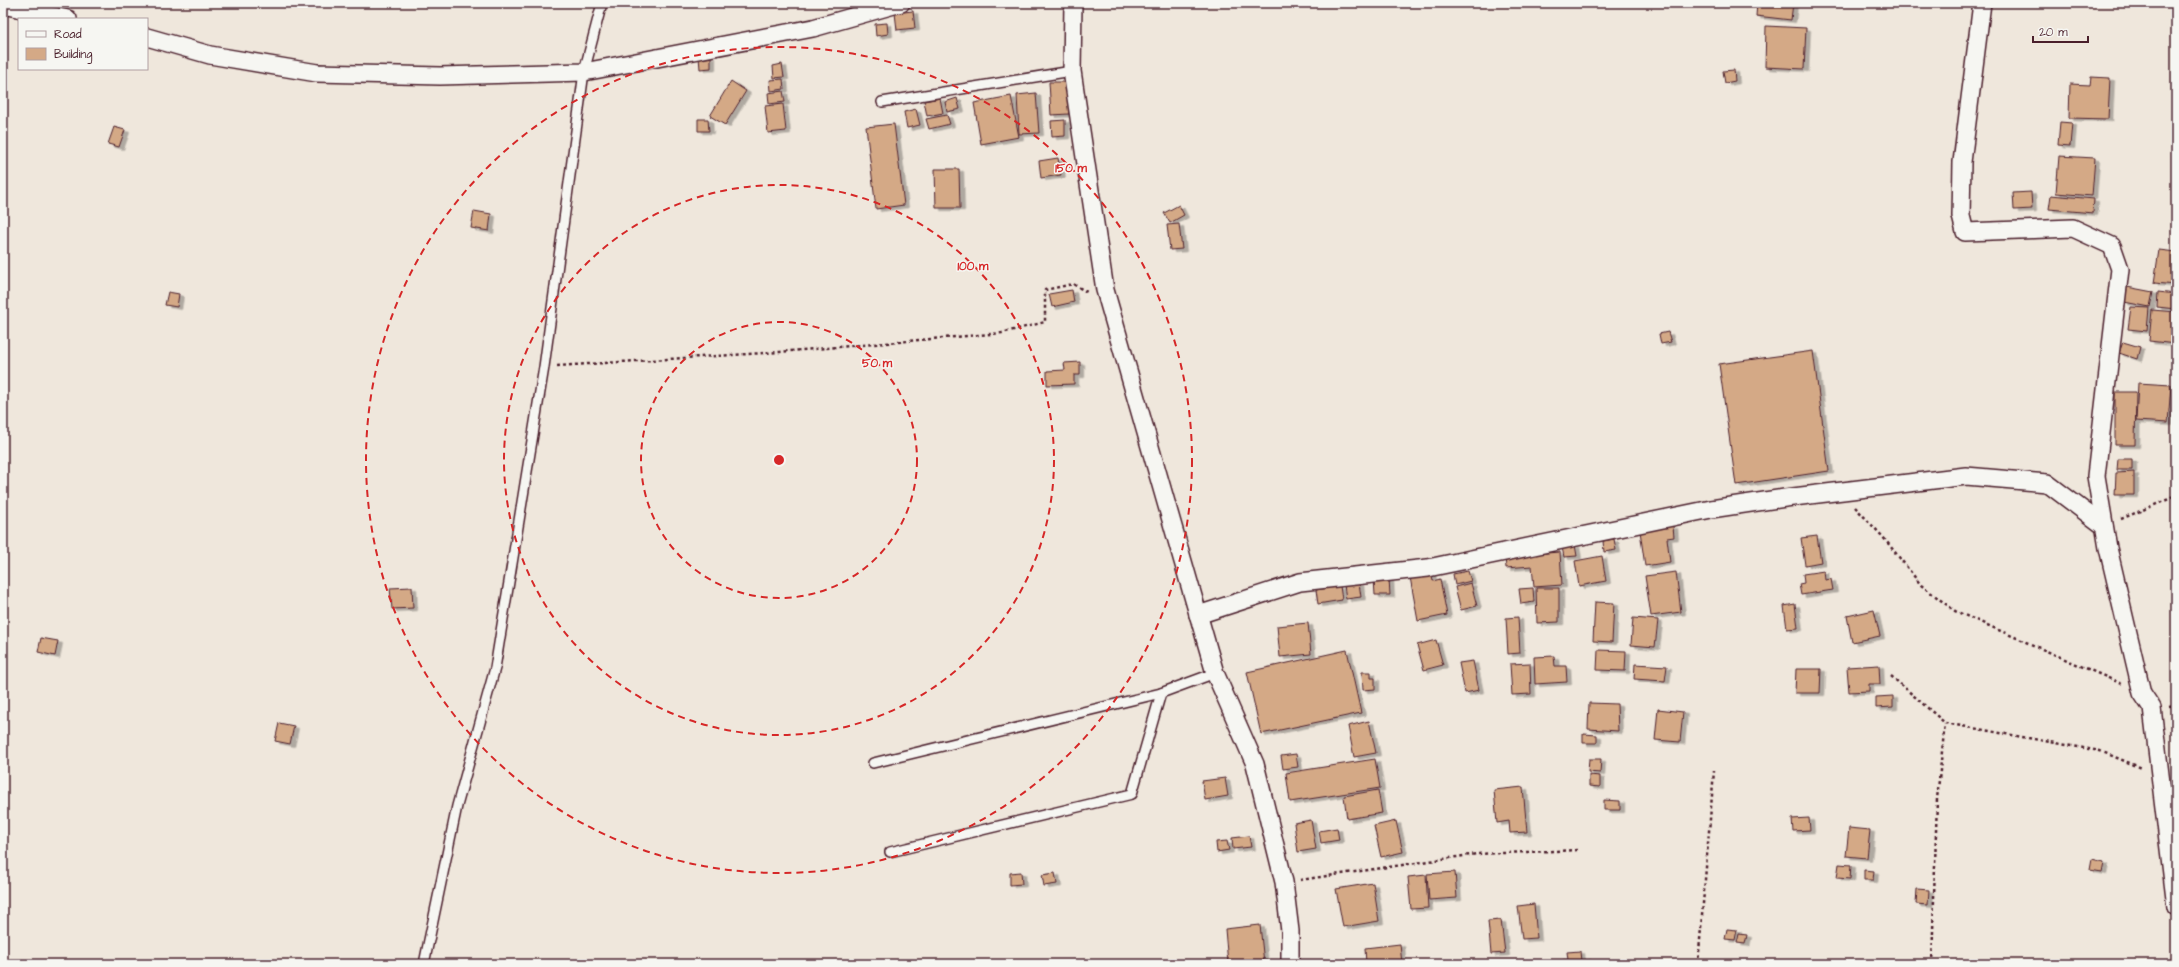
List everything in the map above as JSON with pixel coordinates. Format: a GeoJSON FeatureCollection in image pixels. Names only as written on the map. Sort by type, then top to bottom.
{"type":"FeatureCollection","features":[{"type":"Feature","properties":{"kind":"street"},"geometry":{"type":"LineString","coordinates":[[148,37],[210,55],[317,73],[440,76],[584,72],[813,28],[901,3]]}},
{"type":"Feature","properties":{"kind":"street"},"geometry":{"type":"LineString","coordinates":[[1073,3],[1072,71],[1105,290],[1215,673],[1255,764],[1284,882],[1290,931],[1290,964]]}},
{"type":"Feature","properties":{"kind":"street"},"geometry":{"type":"LineString","coordinates":[[1982,3],[1962,162],[1961,216],[1965,232],[2073,228],[2112,246],[2120,269],[2096,476],[2108,548],[2142,693],[2152,708],[2176,907]]}},
{"type":"Feature","properties":{"kind":"street"},"geometry":{"type":"LineString","coordinates":[[3,5],[63,18]]}},
{"type":"Feature","properties":{"kind":"street"},"geometry":{"type":"LineString","coordinates":[[1198,615],[1300,582],[1428,568],[1711,509],[1840,491],[1966,476],[2047,483],[2104,526]]}},
{"type":"Feature","properties":{"kind":"lane"},"geometry":{"type":"LineString","coordinates":[[424,964],[457,806],[495,668],[544,367],[584,72],[602,3]]}},
{"type":"Feature","properties":{"kind":"lane"},"geometry":{"type":"LineString","coordinates":[[882,102],[1072,71]]}},
{"type":"Feature","properties":{"kind":"lane"},"geometry":{"type":"LineString","coordinates":[[873,763],[1161,693],[1215,673]]}},
{"type":"Feature","properties":{"kind":"lane"},"geometry":{"type":"LineString","coordinates":[[890,852],[1132,794],[1161,693]]}},
{"type":"Feature","properties":{"kind":"path"},"geometry":{"type":"LineString","coordinates":[[544,367],[780,352],[1002,333],[1045,322],[1045,290],[1073,284],[1090,294],[1105,290]]}},
{"type":"Feature","properties":{"kind":"path"},"geometry":{"type":"LineString","coordinates":[[1840,491],[1883,537],[1921,585],[1955,611],[2142,693]]}},
{"type":"Feature","properties":{"kind":"path"},"geometry":{"type":"LineString","coordinates":[[2104,526],[2176,496]]}},
{"type":"Feature","properties":{"kind":"path"},"geometry":{"type":"LineString","coordinates":[[1891,676],[1945,723],[2100,751],[2160,776]]}},
{"type":"Feature","properties":{"kind":"path"},"geometry":{"type":"LineString","coordinates":[[1932,964],[1937,799],[1945,723]]}},
{"type":"Feature","properties":{"kind":"path"},"geometry":{"type":"LineString","coordinates":[[1698,964],[1714,771]]}},
{"type":"Feature","properties":{"kind":"path"},"geometry":{"type":"LineString","coordinates":[[1284,882],[1477,854],[1579,850]]}},
{"type":"Feature","properties":{"kind":"building"},"geometry":{"type":"Polygon","coordinates":[[[1757,3],[1793,3],[1791,20],[1756,16],[1757,3]]]}},
{"type":"Feature","properties":{"kind":"building"},"geometry":{"type":"Polygon","coordinates":[[[913,11],[915,28],[897,30],[895,13],[913,11]]]}},
{"type":"Feature","properties":{"kind":"building"},"geometry":{"type":"Polygon","coordinates":[[[887,23],[888,34],[876,36],[875,24],[887,23]]]}},
{"type":"Feature","properties":{"kind":"building"},"geometry":{"type":"Polygon","coordinates":[[[1766,26],[1806,28],[1804,69],[1765,67],[1766,26]]]}},
{"type":"Feature","properties":{"kind":"building"},"geometry":{"type":"Polygon","coordinates":[[[711,56],[711,68],[700,69],[699,57],[711,56]]]}},
{"type":"Feature","properties":{"kind":"building"},"geometry":{"type":"Polygon","coordinates":[[[782,64],[784,77],[774,78],[773,66],[782,64]]]}},
{"type":"Feature","properties":{"kind":"building"},"geometry":{"type":"Polygon","coordinates":[[[1734,70],[1735,81],[1725,83],[1723,71],[1734,70]]]}},
{"type":"Feature","properties":{"kind":"building"},"geometry":{"type":"Polygon","coordinates":[[[2091,77],[2110,78],[2108,119],[2069,118],[2070,84],[2090,85],[2091,77]]]}},
{"type":"Feature","properties":{"kind":"building"},"geometry":{"type":"Polygon","coordinates":[[[783,79],[784,89],[771,91],[770,80],[783,79]]]}},
{"type":"Feature","properties":{"kind":"building"},"geometry":{"type":"Polygon","coordinates":[[[731,81],[746,91],[725,125],[710,116],[731,81]]]}},
{"type":"Feature","properties":{"kind":"building"},"geometry":{"type":"Polygon","coordinates":[[[1049,82],[1067,82],[1069,114],[1051,115],[1049,82]]]}},
{"type":"Feature","properties":{"kind":"building"},"geometry":{"type":"Polygon","coordinates":[[[783,91],[785,102],[769,104],[768,93],[783,91]]]}},
{"type":"Feature","properties":{"kind":"building"},"geometry":{"type":"Polygon","coordinates":[[[1036,93],[1039,133],[1019,134],[1017,95],[1036,93]]]}},
{"type":"Feature","properties":{"kind":"building"},"geometry":{"type":"Polygon","coordinates":[[[1011,96],[1019,137],[981,144],[974,103],[1011,96]]]}},
{"type":"Feature","properties":{"kind":"building"},"geometry":{"type":"Polygon","coordinates":[[[940,98],[943,113],[927,116],[924,101],[940,98]]]}},
{"type":"Feature","properties":{"kind":"building"},"geometry":{"type":"Polygon","coordinates":[[[957,98],[960,109],[947,112],[945,102],[957,98]]]}},
{"type":"Feature","properties":{"kind":"building"},"geometry":{"type":"Polygon","coordinates":[[[783,104],[786,131],[768,133],[765,106],[783,104]]]}},
{"type":"Feature","properties":{"kind":"building"},"geometry":{"type":"Polygon","coordinates":[[[916,109],[920,125],[907,128],[904,112],[916,109]]]}},
{"type":"Feature","properties":{"kind":"building"},"geometry":{"type":"Polygon","coordinates":[[[947,115],[950,124],[929,129],[926,119],[947,115]]]}},
{"type":"Feature","properties":{"kind":"building"},"geometry":{"type":"Polygon","coordinates":[[[698,119],[708,119],[709,131],[698,131],[698,119]]]}},
{"type":"Feature","properties":{"kind":"building"},"geometry":{"type":"Polygon","coordinates":[[[1065,120],[1065,136],[1052,137],[1051,121],[1065,120]]]}},
{"type":"Feature","properties":{"kind":"building"},"geometry":{"type":"Polygon","coordinates":[[[2060,122],[2072,123],[2070,146],[2058,145],[2060,122]]]}},
{"type":"Feature","properties":{"kind":"building"},"geometry":{"type":"Polygon","coordinates":[[[894,124],[904,205],[876,209],[866,127],[894,124]]]}},
{"type":"Feature","properties":{"kind":"building"},"geometry":{"type":"Polygon","coordinates":[[[114,127],[125,130],[119,147],[108,144],[114,127]]]}},
{"type":"Feature","properties":{"kind":"building"},"geometry":{"type":"Polygon","coordinates":[[[2059,156],[2095,158],[2092,196],[2056,193],[2059,156]]]}},
{"type":"Feature","properties":{"kind":"building"},"geometry":{"type":"Polygon","coordinates":[[[1058,158],[1061,175],[1041,178],[1039,161],[1058,158]]]}},
{"type":"Feature","properties":{"kind":"building"},"geometry":{"type":"Polygon","coordinates":[[[935,169],[959,169],[960,208],[936,208],[935,169]]]}},
{"type":"Feature","properties":{"kind":"building"},"geometry":{"type":"Polygon","coordinates":[[[2031,192],[2032,209],[2014,210],[2013,193],[2031,192]]]}},
{"type":"Feature","properties":{"kind":"building"},"geometry":{"type":"Polygon","coordinates":[[[2051,195],[2094,199],[2093,213],[2049,209],[2051,195]]]}},
{"type":"Feature","properties":{"kind":"building"},"geometry":{"type":"Polygon","coordinates":[[[1179,205],[1184,215],[1170,223],[1164,213],[1179,205]]]}},
{"type":"Feature","properties":{"kind":"building"},"geometry":{"type":"Polygon","coordinates":[[[474,211],[491,214],[489,231],[471,228],[474,211]]]}},
{"type":"Feature","properties":{"kind":"building"},"geometry":{"type":"Polygon","coordinates":[[[1179,224],[1182,249],[1170,250],[1167,225],[1179,224]]]}},
{"type":"Feature","properties":{"kind":"building"},"geometry":{"type":"Polygon","coordinates":[[[2159,250],[2176,252],[2176,285],[2154,283],[2159,250]]]}},
{"type":"Feature","properties":{"kind":"building"},"geometry":{"type":"Polygon","coordinates":[[[2127,287],[2153,292],[2150,307],[2124,302],[2127,287]]]}},
{"type":"Feature","properties":{"kind":"building"},"geometry":{"type":"Polygon","coordinates":[[[1072,290],[1074,302],[1052,307],[1049,294],[1072,290]]]}},
{"type":"Feature","properties":{"kind":"building"},"geometry":{"type":"Polygon","coordinates":[[[168,292],[179,294],[177,307],[165,305],[168,292]]]}},
{"type":"Feature","properties":{"kind":"building"},"geometry":{"type":"Polygon","coordinates":[[[2158,292],[2176,294],[2176,309],[2157,307],[2158,292]]]}},
{"type":"Feature","properties":{"kind":"building"},"geometry":{"type":"Polygon","coordinates":[[[2131,307],[2149,308],[2147,331],[2128,329],[2131,307]]]}},
{"type":"Feature","properties":{"kind":"building"},"geometry":{"type":"Polygon","coordinates":[[[2152,310],[2176,312],[2176,344],[2149,341],[2152,310]]]}},
{"type":"Feature","properties":{"kind":"building"},"geometry":{"type":"Polygon","coordinates":[[[1668,332],[1671,342],[1661,344],[1659,334],[1668,332]]]}},
{"type":"Feature","properties":{"kind":"building"},"geometry":{"type":"Polygon","coordinates":[[[2123,342],[2140,347],[2137,359],[2119,353],[2123,342]]]}},
{"type":"Feature","properties":{"kind":"building"},"geometry":{"type":"Polygon","coordinates":[[[1813,351],[1829,471],[1736,485],[1719,364],[1813,351]]]}},
{"type":"Feature","properties":{"kind":"building"},"geometry":{"type":"Polygon","coordinates":[[[1080,362],[1080,375],[1074,375],[1074,384],[1047,385],[1047,371],[1065,370],[1064,363],[1080,362]]]}},
{"type":"Feature","properties":{"kind":"building"},"geometry":{"type":"Polygon","coordinates":[[[2138,383],[2171,385],[2168,423],[2136,421],[2138,383]]]}},
{"type":"Feature","properties":{"kind":"building"},"geometry":{"type":"Polygon","coordinates":[[[2115,392],[2136,392],[2135,445],[2115,445],[2115,392]]]}},
{"type":"Feature","properties":{"kind":"building"},"geometry":{"type":"Polygon","coordinates":[[[2118,459],[2132,459],[2132,470],[2117,470],[2118,459]]]}},
{"type":"Feature","properties":{"kind":"building"},"geometry":{"type":"Polygon","coordinates":[[[2134,472],[2134,495],[2115,495],[2116,473],[2134,472]]]}},
{"type":"Feature","properties":{"kind":"building"},"geometry":{"type":"Polygon","coordinates":[[[1673,526],[1674,537],[1667,538],[1670,562],[1645,566],[1640,531],[1673,526]]]}},
{"type":"Feature","properties":{"kind":"building"},"geometry":{"type":"Polygon","coordinates":[[[1817,536],[1821,562],[1805,565],[1801,538],[1817,536]]]}},
{"type":"Feature","properties":{"kind":"building"},"geometry":{"type":"Polygon","coordinates":[[[1614,539],[1616,550],[1604,552],[1603,541],[1614,539]]]}},
{"type":"Feature","properties":{"kind":"building"},"geometry":{"type":"Polygon","coordinates":[[[1575,545],[1577,556],[1564,557],[1562,547],[1575,545]]]}},
{"type":"Feature","properties":{"kind":"building"},"geometry":{"type":"Polygon","coordinates":[[[1560,552],[1562,585],[1534,587],[1532,566],[1506,568],[1505,556],[1560,552]]]}},
{"type":"Feature","properties":{"kind":"building"},"geometry":{"type":"Polygon","coordinates":[[[1602,556],[1606,581],[1579,586],[1575,561],[1602,556]]]}},
{"type":"Feature","properties":{"kind":"building"},"geometry":{"type":"Polygon","coordinates":[[[1468,571],[1471,581],[1455,585],[1453,574],[1468,571]]]}},
{"type":"Feature","properties":{"kind":"building"},"geometry":{"type":"Polygon","coordinates":[[[1824,571],[1825,580],[1831,579],[1833,590],[1801,595],[1799,584],[1804,583],[1803,574],[1824,571]]]}},
{"type":"Feature","properties":{"kind":"building"},"geometry":{"type":"Polygon","coordinates":[[[1676,572],[1681,612],[1651,616],[1645,576],[1676,572]]]}},
{"type":"Feature","properties":{"kind":"building"},"geometry":{"type":"Polygon","coordinates":[[[1431,573],[1433,581],[1440,579],[1447,615],[1418,621],[1410,577],[1431,573]]]}},
{"type":"Feature","properties":{"kind":"building"},"geometry":{"type":"Polygon","coordinates":[[[1389,578],[1390,595],[1375,595],[1374,579],[1389,578]]]}},
{"type":"Feature","properties":{"kind":"building"},"geometry":{"type":"Polygon","coordinates":[[[1359,583],[1361,597],[1346,599],[1344,585],[1359,583]]]}},
{"type":"Feature","properties":{"kind":"building"},"geometry":{"type":"Polygon","coordinates":[[[1471,583],[1477,606],[1461,610],[1455,587],[1471,583]]]}},
{"type":"Feature","properties":{"kind":"building"},"geometry":{"type":"Polygon","coordinates":[[[1340,586],[1342,600],[1318,604],[1316,590],[1340,586]]]}},
{"type":"Feature","properties":{"kind":"building"},"geometry":{"type":"Polygon","coordinates":[[[412,587],[413,608],[392,609],[390,588],[412,587]]]}},
{"type":"Feature","properties":{"kind":"building"},"geometry":{"type":"Polygon","coordinates":[[[1533,588],[1534,602],[1521,604],[1519,589],[1533,588]]]}},
{"type":"Feature","properties":{"kind":"building"},"geometry":{"type":"Polygon","coordinates":[[[1536,588],[1559,588],[1559,622],[1537,623],[1536,588]]]}},
{"type":"Feature","properties":{"kind":"building"},"geometry":{"type":"Polygon","coordinates":[[[1595,602],[1614,603],[1612,642],[1593,641],[1595,602]]]}},
{"type":"Feature","properties":{"kind":"building"},"geometry":{"type":"Polygon","coordinates":[[[1795,604],[1798,628],[1787,629],[1784,606],[1795,604]]]}},
{"type":"Feature","properties":{"kind":"building"},"geometry":{"type":"Polygon","coordinates":[[[1874,610],[1880,636],[1852,642],[1847,616],[1874,610]]]}},
{"type":"Feature","properties":{"kind":"building"},"geometry":{"type":"Polygon","coordinates":[[[1518,617],[1520,653],[1508,654],[1506,618],[1518,617]]]}},
{"type":"Feature","properties":{"kind":"building"},"geometry":{"type":"Polygon","coordinates":[[[1633,618],[1658,620],[1655,647],[1631,645],[1633,618]]]}},
{"type":"Feature","properties":{"kind":"building"},"geometry":{"type":"Polygon","coordinates":[[[1308,623],[1311,654],[1280,657],[1277,626],[1308,623]]]}},
{"type":"Feature","properties":{"kind":"building"},"geometry":{"type":"Polygon","coordinates":[[[41,638],[58,641],[55,656],[38,652],[41,638]]]}},
{"type":"Feature","properties":{"kind":"building"},"geometry":{"type":"Polygon","coordinates":[[[1436,640],[1443,665],[1424,670],[1417,645],[1436,640]]]}},
{"type":"Feature","properties":{"kind":"building"},"geometry":{"type":"Polygon","coordinates":[[[1347,650],[1361,713],[1261,734],[1247,672],[1347,650]]]}},
{"type":"Feature","properties":{"kind":"building"},"geometry":{"type":"Polygon","coordinates":[[[1598,650],[1626,651],[1625,671],[1597,670],[1598,650]]]}},
{"type":"Feature","properties":{"kind":"building"},"geometry":{"type":"Polygon","coordinates":[[[1554,656],[1555,666],[1566,666],[1567,682],[1535,684],[1534,657],[1554,656]]]}},
{"type":"Feature","properties":{"kind":"building"},"geometry":{"type":"Polygon","coordinates":[[[1473,661],[1479,690],[1465,693],[1459,663],[1473,661]]]}},
{"type":"Feature","properties":{"kind":"building"},"geometry":{"type":"Polygon","coordinates":[[[1530,663],[1531,694],[1512,695],[1510,664],[1530,663]]]}},
{"type":"Feature","properties":{"kind":"building"},"geometry":{"type":"Polygon","coordinates":[[[1635,664],[1667,666],[1665,681],[1634,679],[1635,664]]]}},
{"type":"Feature","properties":{"kind":"building"},"geometry":{"type":"Polygon","coordinates":[[[1879,665],[1880,684],[1869,684],[1869,691],[1849,692],[1847,667],[1879,665]]]}},
{"type":"Feature","properties":{"kind":"building"},"geometry":{"type":"Polygon","coordinates":[[[1796,669],[1821,669],[1820,693],[1795,693],[1796,669]]]}},
{"type":"Feature","properties":{"kind":"building"},"geometry":{"type":"Polygon","coordinates":[[[1362,672],[1371,672],[1371,678],[1375,678],[1375,689],[1363,690],[1362,672]]]}},
{"type":"Feature","properties":{"kind":"building"},"geometry":{"type":"Polygon","coordinates":[[[1893,696],[1893,707],[1876,708],[1876,697],[1893,696]]]}},
{"type":"Feature","properties":{"kind":"building"},"geometry":{"type":"Polygon","coordinates":[[[1589,703],[1617,704],[1618,731],[1588,729],[1589,703]]]}},
{"type":"Feature","properties":{"kind":"building"},"geometry":{"type":"Polygon","coordinates":[[[1658,709],[1683,712],[1680,742],[1655,740],[1658,709]]]}},
{"type":"Feature","properties":{"kind":"building"},"geometry":{"type":"Polygon","coordinates":[[[1369,721],[1376,753],[1354,757],[1348,726],[1369,721]]]}},
{"type":"Feature","properties":{"kind":"building"},"geometry":{"type":"Polygon","coordinates":[[[279,723],[294,726],[290,744],[275,741],[279,723]]]}},
{"type":"Feature","properties":{"kind":"building"},"geometry":{"type":"Polygon","coordinates":[[[1583,734],[1597,735],[1597,743],[1583,743],[1583,734]]]}},
{"type":"Feature","properties":{"kind":"building"},"geometry":{"type":"Polygon","coordinates":[[[1296,754],[1298,767],[1283,769],[1281,756],[1296,754]]]}},
{"type":"Feature","properties":{"kind":"building"},"geometry":{"type":"Polygon","coordinates":[[[1375,759],[1380,788],[1290,802],[1286,773],[1375,759]]]}},
{"type":"Feature","properties":{"kind":"building"},"geometry":{"type":"Polygon","coordinates":[[[1589,759],[1601,759],[1600,773],[1588,772],[1589,759]]]}},
{"type":"Feature","properties":{"kind":"building"},"geometry":{"type":"Polygon","coordinates":[[[1589,775],[1600,776],[1600,787],[1589,786],[1589,775]]]}},
{"type":"Feature","properties":{"kind":"building"},"geometry":{"type":"Polygon","coordinates":[[[1225,778],[1228,796],[1205,800],[1202,781],[1225,778]]]}},
{"type":"Feature","properties":{"kind":"building"},"geometry":{"type":"Polygon","coordinates":[[[1523,787],[1527,832],[1510,833],[1509,821],[1497,823],[1494,790],[1523,787]]]}},
{"type":"Feature","properties":{"kind":"building"},"geometry":{"type":"Polygon","coordinates":[[[1378,790],[1382,813],[1347,819],[1344,796],[1378,790]]]}},
{"type":"Feature","properties":{"kind":"building"},"geometry":{"type":"Polygon","coordinates":[[[1604,800],[1620,801],[1620,810],[1604,810],[1604,800]]]}},
{"type":"Feature","properties":{"kind":"building"},"geometry":{"type":"Polygon","coordinates":[[[1809,818],[1810,830],[1793,831],[1792,819],[1809,818]]]}},
{"type":"Feature","properties":{"kind":"building"},"geometry":{"type":"Polygon","coordinates":[[[1311,820],[1316,849],[1298,852],[1294,823],[1311,820]]]}},
{"type":"Feature","properties":{"kind":"building"},"geometry":{"type":"Polygon","coordinates":[[[1396,821],[1403,852],[1381,857],[1374,826],[1396,821]]]}},
{"type":"Feature","properties":{"kind":"building"},"geometry":{"type":"Polygon","coordinates":[[[1337,828],[1339,840],[1321,843],[1319,831],[1337,828]]]}},
{"type":"Feature","properties":{"kind":"building"},"geometry":{"type":"Polygon","coordinates":[[[1849,828],[1870,830],[1867,858],[1846,856],[1849,828]]]}},
{"type":"Feature","properties":{"kind":"building"},"geometry":{"type":"Polygon","coordinates":[[[1249,836],[1251,847],[1233,849],[1232,838],[1249,836]]]}},
{"type":"Feature","properties":{"kind":"building"},"geometry":{"type":"Polygon","coordinates":[[[1227,841],[1229,850],[1217,852],[1216,842],[1227,841]]]}},
{"type":"Feature","properties":{"kind":"building"},"geometry":{"type":"Polygon","coordinates":[[[2092,859],[2104,862],[2102,872],[2090,870],[2092,859]]]}},
{"type":"Feature","properties":{"kind":"building"},"geometry":{"type":"Polygon","coordinates":[[[1839,864],[1851,865],[1850,879],[1837,878],[1839,864]]]}},
{"type":"Feature","properties":{"kind":"building"},"geometry":{"type":"Polygon","coordinates":[[[1864,870],[1874,871],[1873,880],[1864,880],[1864,870]]]}},
{"type":"Feature","properties":{"kind":"building"},"geometry":{"type":"Polygon","coordinates":[[[1021,872],[1022,884],[1010,885],[1010,873],[1021,872]]]}},
{"type":"Feature","properties":{"kind":"building"},"geometry":{"type":"Polygon","coordinates":[[[1455,872],[1457,898],[1429,900],[1427,874],[1455,872]]]}},
{"type":"Feature","properties":{"kind":"building"},"geometry":{"type":"Polygon","coordinates":[[[1055,873],[1057,884],[1044,886],[1042,875],[1055,873]]]}},
{"type":"Feature","properties":{"kind":"building"},"geometry":{"type":"Polygon","coordinates":[[[1426,875],[1428,908],[1411,909],[1408,877],[1426,875]]]}},
{"type":"Feature","properties":{"kind":"building"},"geometry":{"type":"Polygon","coordinates":[[[1373,883],[1379,921],[1343,927],[1336,889],[1373,883]]]}},
{"type":"Feature","properties":{"kind":"building"},"geometry":{"type":"Polygon","coordinates":[[[1917,889],[1929,890],[1928,905],[1916,904],[1917,889]]]}},
{"type":"Feature","properties":{"kind":"building"},"geometry":{"type":"Polygon","coordinates":[[[1534,904],[1537,938],[1522,939],[1518,906],[1534,904]]]}},
{"type":"Feature","properties":{"kind":"building"},"geometry":{"type":"Polygon","coordinates":[[[1501,920],[1505,953],[1491,954],[1488,921],[1501,920]]]}},
{"type":"Feature","properties":{"kind":"building"},"geometry":{"type":"Polygon","coordinates":[[[1260,925],[1264,963],[1228,964],[1225,929],[1260,925]]]}},
{"type":"Feature","properties":{"kind":"building"},"geometry":{"type":"Polygon","coordinates":[[[1727,929],[1737,930],[1735,940],[1725,939],[1727,929]]]}},
{"type":"Feature","properties":{"kind":"building"},"geometry":{"type":"Polygon","coordinates":[[[1739,934],[1747,935],[1745,944],[1737,943],[1739,934]]]}},
{"type":"Feature","properties":{"kind":"building"},"geometry":{"type":"Polygon","coordinates":[[[1400,944],[1402,964],[1366,964],[1365,948],[1400,944]]]}},
{"type":"Feature","properties":{"kind":"building"},"geometry":{"type":"Polygon","coordinates":[[[1580,951],[1581,962],[1591,960],[1592,964],[1563,964],[1563,960],[1568,960],[1567,952],[1580,951]]]}}]}
